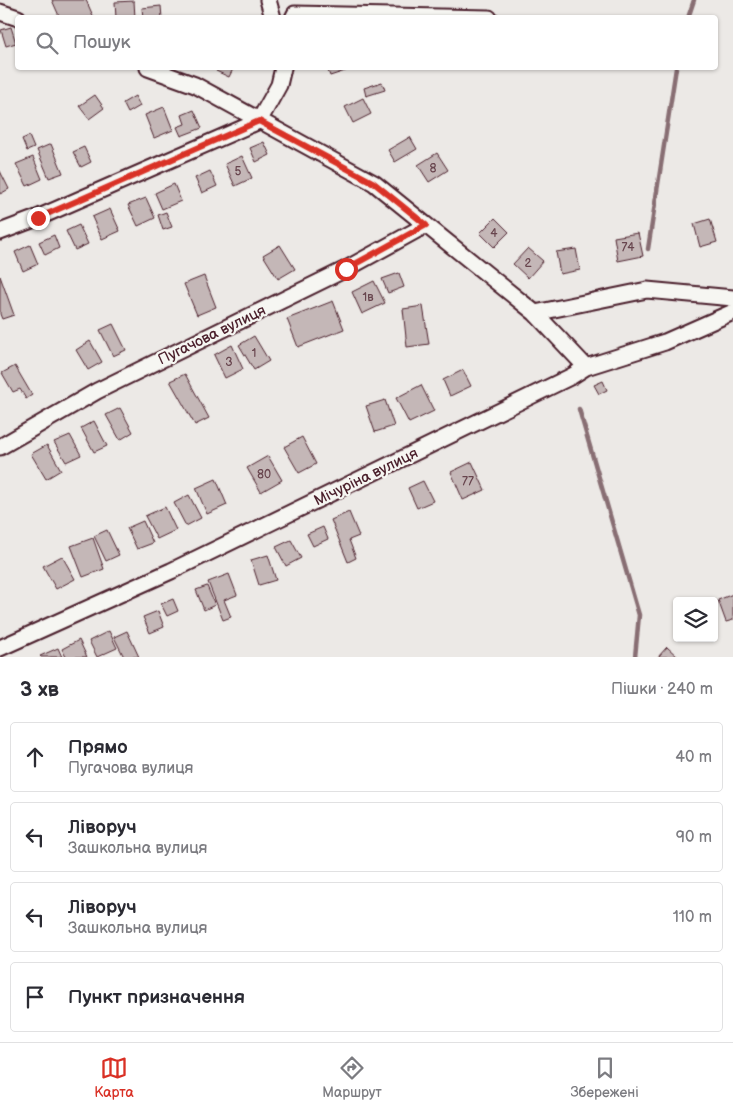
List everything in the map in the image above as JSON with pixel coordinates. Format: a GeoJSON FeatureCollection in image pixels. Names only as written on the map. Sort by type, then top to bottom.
{"type":"FeatureCollection","features":[{"type":"Feature","properties":{"kind":"street"},"geometry":{"type":"LineString","coordinates":[[268,0],[272,15]]}},
{"type":"Feature","properties":{"kind":"street"},"geometry":{"type":"LineString","coordinates":[[0,12],[15,17]]}},
{"type":"Feature","properties":{"kind":"street"},"geometry":{"type":"LineString","coordinates":[[294,15],[344,15]]}},
{"type":"Feature","properties":{"kind":"street"},"geometry":{"type":"LineString","coordinates":[[154,70],[195,85],[374,183],[535,313],[586,367]]}},
{"type":"Feature","properties":{"kind":"street"},"geometry":{"type":"LineString","coordinates":[[0,232],[38,218],[259,121],[279,85],[283,70]]}},
{"type":"Feature","properties":{"kind":"street","name":"Пугачова вулиця"},"geometry":{"type":"LineString","coordinates":[[0,446],[97,391],[346,269],[426,225]]}},
{"type":"Feature","properties":{"kind":"street"},"geometry":{"type":"LineString","coordinates":[[535,313],[647,290],[733,298]]}},
{"type":"Feature","properties":{"kind":"street","name":"Мічуріна вулиця"},"geometry":{"type":"LineString","coordinates":[[0,648],[180,567],[572,376],[586,367],[664,342],[733,312]]}},
{"type":"Feature","properties":{"kind":"building"},"geometry":{"type":"Polygon","coordinates":[[[52,0],[86,0],[93,15],[59,15],[52,0]]]}},
{"type":"Feature","properties":{"kind":"building"},"geometry":{"type":"Polygon","coordinates":[[[134,1],[135,15],[116,15],[115,2],[134,1]]]}},
{"type":"Feature","properties":{"kind":"building"},"geometry":{"type":"Polygon","coordinates":[[[161,6],[162,15],[143,15],[142,8],[161,6]]]}},
{"type":"Feature","properties":{"kind":"building"},"geometry":{"type":"Polygon","coordinates":[[[11,27],[15,43],[6,46],[1,30],[11,27]]]}},
{"type":"Feature","properties":{"kind":"building"},"geometry":{"type":"Polygon","coordinates":[[[217,70],[232,70],[229,77],[217,70]]]}},
{"type":"Feature","properties":{"kind":"building"},"geometry":{"type":"Polygon","coordinates":[[[328,70],[348,70],[330,76],[328,70]]]}},
{"type":"Feature","properties":{"kind":"building"},"geometry":{"type":"Polygon","coordinates":[[[382,82],[385,90],[366,96],[364,88],[382,82]]]}},
{"type":"Feature","properties":{"kind":"building"},"geometry":{"type":"Polygon","coordinates":[[[95,95],[104,108],[89,119],[79,106],[95,95]]]}},
{"type":"Feature","properties":{"kind":"building"},"geometry":{"type":"Polygon","coordinates":[[[135,96],[140,106],[128,113],[123,103],[135,96]]]}},
{"type":"Feature","properties":{"kind":"building"},"geometry":{"type":"Polygon","coordinates":[[[363,98],[371,114],[353,123],[345,107],[363,98]]]}},
{"type":"Feature","properties":{"kind":"building"},"geometry":{"type":"Polygon","coordinates":[[[164,107],[173,130],[154,138],[145,115],[164,107]]]}},
{"type":"Feature","properties":{"kind":"building"},"geometry":{"type":"Polygon","coordinates":[[[194,110],[202,128],[181,136],[177,127],[185,124],[182,115],[194,110]]]}},
{"type":"Feature","properties":{"kind":"building"},"geometry":{"type":"Polygon","coordinates":[[[29,136],[34,148],[27,151],[22,139],[29,136]]]}},
{"type":"Feature","properties":{"kind":"building"},"geometry":{"type":"Polygon","coordinates":[[[410,137],[417,149],[395,162],[388,150],[410,137]]]}},
{"type":"Feature","properties":{"kind":"building"},"geometry":{"type":"Polygon","coordinates":[[[264,142],[270,155],[256,162],[250,148],[264,142]]]}},
{"type":"Feature","properties":{"kind":"building"},"geometry":{"type":"Polygon","coordinates":[[[51,144],[63,173],[49,178],[37,150],[51,144]]]}},
{"type":"Feature","properties":{"kind":"building"},"geometry":{"type":"Polygon","coordinates":[[[84,147],[91,162],[81,167],[73,152],[84,147]]]}},
{"type":"Feature","properties":{"kind":"building"},"geometry":{"type":"Polygon","coordinates":[[[437,153],[448,170],[429,182],[418,165],[437,153]]]}},
{"type":"Feature","properties":{"kind":"building"},"geometry":{"type":"Polygon","coordinates":[[[242,156],[252,178],[235,186],[225,164],[242,156]]]}},
{"type":"Feature","properties":{"kind":"building"},"geometry":{"type":"Polygon","coordinates":[[[33,157],[42,179],[27,186],[16,164],[33,157]]]}},
{"type":"Feature","properties":{"kind":"building"},"geometry":{"type":"Polygon","coordinates":[[[0,171],[9,189],[0,194],[0,171]]]}},
{"type":"Feature","properties":{"kind":"building"},"geometry":{"type":"Polygon","coordinates":[[[210,171],[217,186],[202,193],[195,178],[210,171]]]}},
{"type":"Feature","properties":{"kind":"building"},"geometry":{"type":"Polygon","coordinates":[[[174,184],[181,201],[162,209],[155,193],[174,184]]]}},
{"type":"Feature","properties":{"kind":"building"},"geometry":{"type":"Polygon","coordinates":[[[146,198],[155,218],[138,226],[128,205],[146,198]]]}},
{"type":"Feature","properties":{"kind":"building"},"geometry":{"type":"Polygon","coordinates":[[[110,209],[120,231],[102,239],[92,217],[110,209]]]}},
{"type":"Feature","properties":{"kind":"building"},"geometry":{"type":"Polygon","coordinates":[[[166,212],[172,227],[163,230],[158,215],[166,212]]]}},
{"type":"Feature","properties":{"kind":"building"},"geometry":{"type":"Polygon","coordinates":[[[495,218],[509,232],[494,247],[480,233],[495,218]]]}},
{"type":"Feature","properties":{"kind":"building"},"geometry":{"type":"Polygon","coordinates":[[[710,219],[717,242],[700,247],[694,224],[710,219]]]}},
{"type":"Feature","properties":{"kind":"building"},"geometry":{"type":"Polygon","coordinates":[[[79,225],[88,244],[75,250],[66,231],[79,225]]]}},
{"type":"Feature","properties":{"kind":"building"},"geometry":{"type":"Polygon","coordinates":[[[638,233],[643,256],[618,261],[614,237],[638,233]]]}},
{"type":"Feature","properties":{"kind":"building"},"geometry":{"type":"Polygon","coordinates":[[[54,235],[59,248],[45,255],[39,242],[54,235]]]}},
{"type":"Feature","properties":{"kind":"building"},"geometry":{"type":"Polygon","coordinates":[[[30,245],[38,264],[23,271],[15,252],[30,245]]]}},
{"type":"Feature","properties":{"kind":"building"},"geometry":{"type":"Polygon","coordinates":[[[280,245],[295,269],[278,279],[263,255],[280,245]]]}},
{"type":"Feature","properties":{"kind":"building"},"geometry":{"type":"Polygon","coordinates":[[[528,248],[543,261],[528,278],[513,264],[528,248]]]}},
{"type":"Feature","properties":{"kind":"building"},"geometry":{"type":"Polygon","coordinates":[[[576,249],[580,270],[560,274],[556,252],[576,249]]]}},
{"type":"Feature","properties":{"kind":"building"},"geometry":{"type":"Polygon","coordinates":[[[399,273],[404,287],[388,293],[382,279],[399,273]]]}},
{"type":"Feature","properties":{"kind":"building"},"geometry":{"type":"Polygon","coordinates":[[[0,276],[14,315],[2,319],[0,314],[0,276]]]}},
{"type":"Feature","properties":{"kind":"building"},"geometry":{"type":"Polygon","coordinates":[[[204,276],[216,307],[197,315],[184,284],[204,276]]]}},
{"type":"Feature","properties":{"kind":"building"},"geometry":{"type":"Polygon","coordinates":[[[374,281],[385,303],[362,314],[352,292],[374,281]]]}},
{"type":"Feature","properties":{"kind":"building"},"geometry":{"type":"Polygon","coordinates":[[[333,301],[344,329],[298,347],[287,319],[333,301]]]}},
{"type":"Feature","properties":{"kind":"building"},"geometry":{"type":"Polygon","coordinates":[[[423,306],[429,344],[407,347],[403,309],[423,306]]]}},
{"type":"Feature","properties":{"kind":"building"},"geometry":{"type":"Polygon","coordinates":[[[113,324],[126,350],[113,356],[100,330],[113,324]]]}},
{"type":"Feature","properties":{"kind":"building"},"geometry":{"type":"Polygon","coordinates":[[[254,336],[269,361],[254,370],[239,345],[254,336]]]}},
{"type":"Feature","properties":{"kind":"building"},"geometry":{"type":"Polygon","coordinates":[[[90,341],[102,362],[88,370],[76,350],[90,341]]]}},
{"type":"Feature","properties":{"kind":"building"},"geometry":{"type":"Polygon","coordinates":[[[232,345],[243,369],[225,378],[214,355],[232,345]]]}},
{"type":"Feature","properties":{"kind":"building"},"geometry":{"type":"Polygon","coordinates":[[[15,366],[32,395],[26,399],[20,389],[13,392],[2,373],[15,366]]]}},
{"type":"Feature","properties":{"kind":"building"},"geometry":{"type":"Polygon","coordinates":[[[463,370],[471,386],[450,396],[443,380],[463,370]]]}},
{"type":"Feature","properties":{"kind":"building"},"geometry":{"type":"Polygon","coordinates":[[[185,374],[209,418],[195,425],[170,381],[185,374]]]}},
{"type":"Feature","properties":{"kind":"building"},"geometry":{"type":"Polygon","coordinates":[[[603,381],[607,390],[599,394],[594,385],[603,381]]]}},
{"type":"Feature","properties":{"kind":"building"},"geometry":{"type":"Polygon","coordinates":[[[421,385],[434,411],[409,423],[396,398],[421,385]]]}},
{"type":"Feature","properties":{"kind":"building"},"geometry":{"type":"Polygon","coordinates":[[[385,400],[394,426],[375,432],[366,406],[385,400]]]}},
{"type":"Feature","properties":{"kind":"building"},"geometry":{"type":"Polygon","coordinates":[[[120,408],[133,432],[120,440],[106,415],[120,408]]]}},
{"type":"Feature","properties":{"kind":"building"},"geometry":{"type":"Polygon","coordinates":[[[94,421],[107,446],[94,452],[81,428],[94,421]]]}},
{"type":"Feature","properties":{"kind":"building"},"geometry":{"type":"Polygon","coordinates":[[[70,435],[81,455],[66,462],[54,442],[70,435]]]}},
{"type":"Feature","properties":{"kind":"building"},"geometry":{"type":"Polygon","coordinates":[[[302,437],[316,464],[299,473],[284,447],[302,437]]]}},
{"type":"Feature","properties":{"kind":"building"},"geometry":{"type":"Polygon","coordinates":[[[47,445],[61,470],[46,479],[31,454],[47,445]]]}},
{"type":"Feature","properties":{"kind":"building"},"geometry":{"type":"Polygon","coordinates":[[[268,456],[282,480],[261,492],[247,468],[268,456]]]}},
{"type":"Feature","properties":{"kind":"building"},"geometry":{"type":"Polygon","coordinates":[[[472,462],[485,490],[463,500],[451,472],[472,462]]]}},
{"type":"Feature","properties":{"kind":"building"},"geometry":{"type":"Polygon","coordinates":[[[216,479],[227,505],[207,514],[196,488],[216,479]]]}},
{"type":"Feature","properties":{"kind":"building"},"geometry":{"type":"Polygon","coordinates":[[[423,481],[433,501],[417,508],[408,488],[423,481]]]}},
{"type":"Feature","properties":{"kind":"building"},"geometry":{"type":"Polygon","coordinates":[[[189,495],[201,518],[186,526],[174,503],[189,495]]]}},
{"type":"Feature","properties":{"kind":"building"},"geometry":{"type":"Polygon","coordinates":[[[165,507],[176,530],[157,539],[145,516],[165,507]]]}},
{"type":"Feature","properties":{"kind":"building"},"geometry":{"type":"Polygon","coordinates":[[[349,512],[359,536],[349,540],[356,558],[348,562],[331,520],[349,512]]]}},
{"type":"Feature","properties":{"kind":"building"},"geometry":{"type":"Polygon","coordinates":[[[143,521],[153,543],[137,549],[127,528],[143,521]]]}},
{"type":"Feature","properties":{"kind":"building"},"geometry":{"type":"Polygon","coordinates":[[[323,527],[328,539],[313,546],[307,534],[323,527]]]}},
{"type":"Feature","properties":{"kind":"building"},"geometry":{"type":"Polygon","coordinates":[[[107,530],[119,555],[106,561],[94,536],[107,530]]]}},
{"type":"Feature","properties":{"kind":"building"},"geometry":{"type":"Polygon","coordinates":[[[93,538],[104,569],[83,577],[71,546],[93,538]]]}},
{"type":"Feature","properties":{"kind":"building"},"geometry":{"type":"Polygon","coordinates":[[[291,540],[301,558],[286,566],[276,547],[291,540]]]}},
{"type":"Feature","properties":{"kind":"building"},"geometry":{"type":"Polygon","coordinates":[[[268,555],[276,580],[259,585],[251,560],[268,555]]]}},
{"type":"Feature","properties":{"kind":"building"},"geometry":{"type":"Polygon","coordinates":[[[62,556],[75,579],[56,589],[43,566],[62,556]]]}},
{"type":"Feature","properties":{"kind":"building"},"geometry":{"type":"Polygon","coordinates":[[[229,574],[237,595],[224,600],[231,617],[223,620],[208,582],[229,574]]]}},
{"type":"Feature","properties":{"kind":"building"},"geometry":{"type":"Polygon","coordinates":[[[207,586],[215,605],[204,610],[196,590],[207,586]]]}},
{"type":"Feature","properties":{"kind":"building"},"geometry":{"type":"Polygon","coordinates":[[[733,594],[733,620],[726,622],[718,600],[733,594]]]}},
{"type":"Feature","properties":{"kind":"building"},"geometry":{"type":"Polygon","coordinates":[[[173,599],[178,611],[167,616],[161,604],[173,599]]]}},
{"type":"Feature","properties":{"kind":"building"},"geometry":{"type":"Polygon","coordinates":[[[158,611],[164,627],[150,633],[143,617],[158,611]]]}},
{"type":"Feature","properties":{"kind":"building"},"geometry":{"type":"Polygon","coordinates":[[[109,631],[117,648],[97,657],[89,641],[109,631]]]}},
{"type":"Feature","properties":{"kind":"building"},"geometry":{"type":"Polygon","coordinates":[[[127,631],[139,657],[124,657],[114,637],[127,631]]]}},
{"type":"Feature","properties":{"kind":"building"},"geometry":{"type":"Polygon","coordinates":[[[79,640],[87,657],[66,657],[62,649],[79,640]]]}},
{"type":"Feature","properties":{"kind":"building"},"geometry":{"type":"Polygon","coordinates":[[[667,647],[678,657],[658,657],[667,647]]]}},
{"type":"Feature","properties":{"kind":"building"},"geometry":{"type":"Polygon","coordinates":[[[58,648],[62,657],[40,656],[58,648]]]}},
{"type":"Feature","properties":{"kind":"waterway"},"geometry":{"type":"LineString","coordinates":[[689,15],[694,0]]}},
{"type":"Feature","properties":{"kind":"waterway"},"geometry":{"type":"LineString","coordinates":[[648,249],[676,70]]}},
{"type":"Feature","properties":{"kind":"waterway"},"geometry":{"type":"LineString","coordinates":[[579,409],[639,615],[635,657]]}},
{"type":"Feature","properties":{"kind":"route"},"geometry":{"type":"LineString","coordinates":[[38,218],[259,121],[374,183],[426,225],[346,269]]}}]}
